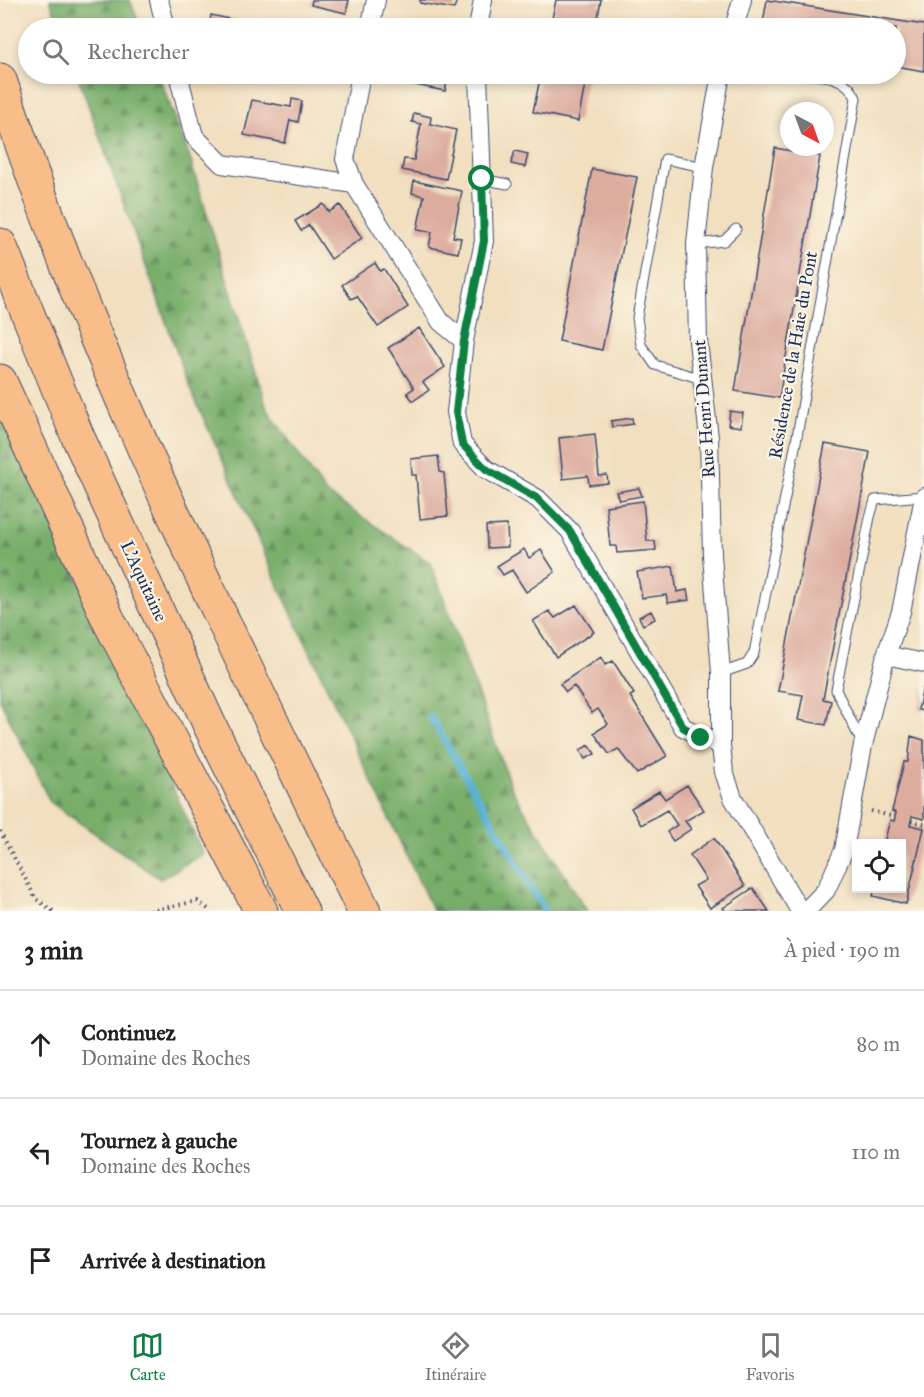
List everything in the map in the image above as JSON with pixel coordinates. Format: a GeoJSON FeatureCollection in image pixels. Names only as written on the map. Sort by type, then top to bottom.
{"type":"FeatureCollection","features":[{"type":"Feature","properties":{"kind":"highway"},"geometry":{"type":"LineString","coordinates":[[0,80],[71,280],[133,425],[234,646],[364,911]]}},
{"type":"Feature","properties":{"kind":"highway","name":"L'Aquitaine"},"geometry":{"type":"LineString","coordinates":[[0,245],[81,445],[210,726],[302,911]]}},
{"type":"Feature","properties":{"kind":"highway"},"geometry":{"type":"LineString","coordinates":[[0,381],[108,619],[261,911]]}},
{"type":"Feature","properties":{"kind":"street"},"geometry":{"type":"LineString","coordinates":[[159,0],[164,18]]}},
{"type":"Feature","properties":{"kind":"street"},"geometry":{"type":"LineString","coordinates":[[372,18],[376,0]]}},
{"type":"Feature","properties":{"kind":"street"},"geometry":{"type":"LineString","coordinates":[[480,18],[483,0]]}},
{"type":"Feature","properties":{"kind":"street"},"geometry":{"type":"LineString","coordinates":[[737,18],[742,0]]}},
{"type":"Feature","properties":{"kind":"street"},"geometry":{"type":"LineString","coordinates":[[181,84],[194,136],[222,164],[354,184]]}},
{"type":"Feature","properties":{"kind":"street"},"geometry":{"type":"LineString","coordinates":[[359,84],[345,159],[354,184],[441,322],[467,351]]}},
{"type":"Feature","properties":{"kind":"street"},"geometry":{"type":"LineString","coordinates":[[478,84],[482,179],[490,242],[456,412],[462,444],[486,469],[538,499],[570,531],[683,727],[721,746]]}},
{"type":"Feature","properties":{"kind":"street","name":"Rue Henri Dunant"},"geometry":{"type":"LineString","coordinates":[[719,84],[704,167],[696,244],[702,379],[709,438],[712,555],[721,672],[721,746],[724,772],[733,798],[800,911]]}},
{"type":"Feature","properties":{"kind":"street"},"geometry":{"type":"LineString","coordinates":[[806,911],[826,890],[844,850],[863,745],[886,655],[901,612],[924,497]]}},
{"type":"Feature","properties":{"kind":"street"},"geometry":{"type":"LineString","coordinates":[[886,655],[924,663]]}},
{"type":"Feature","properties":{"kind":"lane","name":"Résidence de la Haie du Pont"},"geometry":{"type":"LineString","coordinates":[[721,672],[747,664],[754,653],[796,442],[856,98],[847,84]]}},
{"type":"Feature","properties":{"kind":"lane"},"geometry":{"type":"LineString","coordinates":[[702,379],[655,365],[641,345],[637,318],[665,159],[704,167]]}},
{"type":"Feature","properties":{"kind":"lane"},"geometry":{"type":"LineString","coordinates":[[482,179],[507,184]]}},
{"type":"Feature","properties":{"kind":"lane"},"geometry":{"type":"LineString","coordinates":[[696,244],[724,241],[736,229]]}},
{"type":"Feature","properties":{"kind":"lane"},"geometry":{"type":"LineString","coordinates":[[863,745],[836,690],[874,500],[924,497]]}},
{"type":"Feature","properties":{"kind":"path"},"geometry":{"type":"LineString","coordinates":[[911,820],[924,824]]}},
{"type":"Feature","properties":{"kind":"path"},"geometry":{"type":"LineString","coordinates":[[0,831],[36,899],[52,911]]}},
{"type":"Feature","properties":{"kind":"path"},"geometry":{"type":"LineString","coordinates":[[150,911],[197,901],[211,911]]}},
{"type":"Feature","properties":{"kind":"green space"},"geometry":{"type":"Polygon","coordinates":[[[50,0],[130,0],[137,18],[56,18],[50,0]]]}},
{"type":"Feature","properties":{"kind":"green space"},"geometry":{"type":"Polygon","coordinates":[[[81,84],[162,84],[187,149],[267,409],[326,493],[431,563],[512,790],[587,911],[433,911],[281,591],[189,386],[81,84]]]}},
{"type":"Feature","properties":{"kind":"green space"},"geometry":{"type":"Polygon","coordinates":[[[0,406],[203,854],[160,879],[50,802],[0,700],[0,406]]]}},
{"type":"Feature","properties":{"kind":"building"},"geometry":{"type":"Polygon","coordinates":[[[312,0],[349,0],[346,13],[311,5],[312,0]]]}},
{"type":"Feature","properties":{"kind":"building"},"geometry":{"type":"Polygon","coordinates":[[[420,0],[457,0],[454,9],[420,3],[420,0]]]}},
{"type":"Feature","properties":{"kind":"building"},"geometry":{"type":"Polygon","coordinates":[[[556,0],[601,0],[598,18],[552,18],[556,0]]]}},
{"type":"Feature","properties":{"kind":"building"},"geometry":{"type":"Polygon","coordinates":[[[767,0],[880,18],[764,18],[767,0]]]}},
{"type":"Feature","properties":{"kind":"building"},"geometry":{"type":"Polygon","coordinates":[[[906,22],[924,25],[924,71],[906,68],[906,22]]]}},
{"type":"Feature","properties":{"kind":"building"},"geometry":{"type":"Polygon","coordinates":[[[410,84],[447,84],[445,91],[410,84]]]}},
{"type":"Feature","properties":{"kind":"building"},"geometry":{"type":"Polygon","coordinates":[[[539,84],[585,84],[578,121],[533,112],[539,84]]]}},
{"type":"Feature","properties":{"kind":"building"},"geometry":{"type":"Polygon","coordinates":[[[292,99],[302,101],[298,122],[290,120],[285,143],[244,135],[252,100],[291,107],[292,99]]]}},
{"type":"Feature","properties":{"kind":"building"},"geometry":{"type":"Polygon","coordinates":[[[414,113],[431,117],[430,124],[456,130],[446,179],[402,170],[404,159],[414,160],[421,124],[412,122],[414,113]]]}},
{"type":"Feature","properties":{"kind":"building"},"geometry":{"type":"Polygon","coordinates":[[[775,148],[780,149],[780,156],[820,156],[779,398],[735,391],[775,148]]]}},
{"type":"Feature","properties":{"kind":"building"},"geometry":{"type":"Polygon","coordinates":[[[515,151],[528,154],[525,167],[511,164],[515,151]]]}},
{"type":"Feature","properties":{"kind":"building"},"geometry":{"type":"Polygon","coordinates":[[[592,169],[637,177],[602,350],[559,341],[592,169]]]}},
{"type":"Feature","properties":{"kind":"building"},"geometry":{"type":"Polygon","coordinates":[[[414,181],[462,191],[453,237],[461,238],[458,253],[429,247],[432,232],[417,230],[424,196],[412,193],[414,181]]]}},
{"type":"Feature","properties":{"kind":"building"},"geometry":{"type":"Polygon","coordinates":[[[323,204],[329,212],[340,205],[362,238],[331,259],[309,225],[301,231],[295,221],[323,204]]]}},
{"type":"Feature","properties":{"kind":"building"},"geometry":{"type":"Polygon","coordinates":[[[375,263],[380,271],[384,269],[408,307],[378,327],[357,296],[351,299],[342,285],[375,263]]]}},
{"type":"Feature","properties":{"kind":"building"},"geometry":{"type":"Polygon","coordinates":[[[419,328],[445,367],[423,382],[429,390],[413,401],[407,393],[414,388],[388,348],[419,328]]]}},
{"type":"Feature","properties":{"kind":"building"},"geometry":{"type":"Polygon","coordinates":[[[730,411],[743,413],[741,427],[728,425],[730,411]]]}},
{"type":"Feature","properties":{"kind":"building"},"geometry":{"type":"Polygon","coordinates":[[[632,418],[633,424],[612,427],[611,421],[632,418]]]}},
{"type":"Feature","properties":{"kind":"building"},"geometry":{"type":"Polygon","coordinates":[[[595,434],[599,476],[607,475],[608,483],[589,485],[588,476],[563,479],[559,438],[595,434]]]}},
{"type":"Feature","properties":{"kind":"building"},"geometry":{"type":"Polygon","coordinates":[[[825,444],[870,452],[823,699],[831,701],[826,725],[798,720],[803,695],[778,691],[825,444]]]}},
{"type":"Feature","properties":{"kind":"building"},"geometry":{"type":"Polygon","coordinates":[[[438,456],[440,472],[444,473],[448,516],[420,519],[416,475],[412,475],[411,459],[438,456]]]}},
{"type":"Feature","properties":{"kind":"building"},"geometry":{"type":"Polygon","coordinates":[[[639,488],[642,496],[619,500],[616,492],[639,488]]]}},
{"type":"Feature","properties":{"kind":"building"},"geometry":{"type":"Polygon","coordinates":[[[643,501],[647,541],[655,541],[656,550],[617,553],[616,546],[610,546],[606,506],[643,501]]]}},
{"type":"Feature","properties":{"kind":"building"},"geometry":{"type":"Polygon","coordinates":[[[507,525],[508,547],[487,548],[486,526],[507,525]]]}},
{"type":"Feature","properties":{"kind":"building"},"geometry":{"type":"Polygon","coordinates":[[[524,549],[529,558],[541,550],[555,572],[526,592],[512,570],[503,575],[497,566],[524,549]]]}},
{"type":"Feature","properties":{"kind":"building"},"geometry":{"type":"Polygon","coordinates":[[[673,566],[677,592],[687,590],[689,600],[668,603],[666,595],[642,598],[637,572],[673,566]]]}},
{"type":"Feature","properties":{"kind":"building"},"geometry":{"type":"Polygon","coordinates":[[[576,605],[594,632],[556,657],[533,621],[549,611],[555,618],[576,605]]]}},
{"type":"Feature","properties":{"kind":"building"},"geometry":{"type":"Polygon","coordinates":[[[651,611],[655,619],[643,625],[639,617],[651,611]]]}},
{"type":"Feature","properties":{"kind":"building"},"geometry":{"type":"Polygon","coordinates":[[[601,657],[605,665],[613,661],[634,694],[630,696],[667,756],[637,774],[618,749],[609,754],[594,733],[608,724],[598,709],[592,713],[574,686],[566,692],[560,684],[601,657]]]}},
{"type":"Feature","properties":{"kind":"building"},"geometry":{"type":"Polygon","coordinates":[[[924,688],[924,711],[918,710],[924,688]]]}},
{"type":"Feature","properties":{"kind":"building"},"geometry":{"type":"Polygon","coordinates":[[[911,736],[924,740],[924,819],[912,816],[910,825],[924,828],[906,904],[873,896],[874,893],[906,893],[906,839],[885,839],[890,820],[894,821],[896,813],[892,811],[904,762],[908,762],[911,736]]]}},
{"type":"Feature","properties":{"kind":"building"},"geometry":{"type":"Polygon","coordinates":[[[589,745],[595,754],[585,759],[580,750],[589,745]]]}},
{"type":"Feature","properties":{"kind":"building"},"geometry":{"type":"Polygon","coordinates":[[[687,785],[704,810],[685,821],[691,829],[673,841],[667,832],[677,825],[667,810],[641,825],[631,808],[659,791],[665,799],[687,785]]]}},
{"type":"Feature","properties":{"kind":"building"},"geometry":{"type":"Polygon","coordinates":[[[714,838],[745,886],[710,908],[695,886],[706,880],[690,855],[714,838]]]}},
{"type":"Feature","properties":{"kind":"building"},"geometry":{"type":"Polygon","coordinates":[[[753,888],[769,911],[725,911],[723,908],[753,888]]]}},
{"type":"Feature","properties":{"kind":"waterway"},"geometry":{"type":"LineString","coordinates":[[430,716],[545,911]]}},
{"type":"Feature","properties":{"kind":"route"},"geometry":{"type":"LineString","coordinates":[[482,179],[484,241],[464,341],[456,412],[457,428],[462,444],[472,458],[486,469],[538,499],[570,531],[683,727],[701,738]]}}]}
